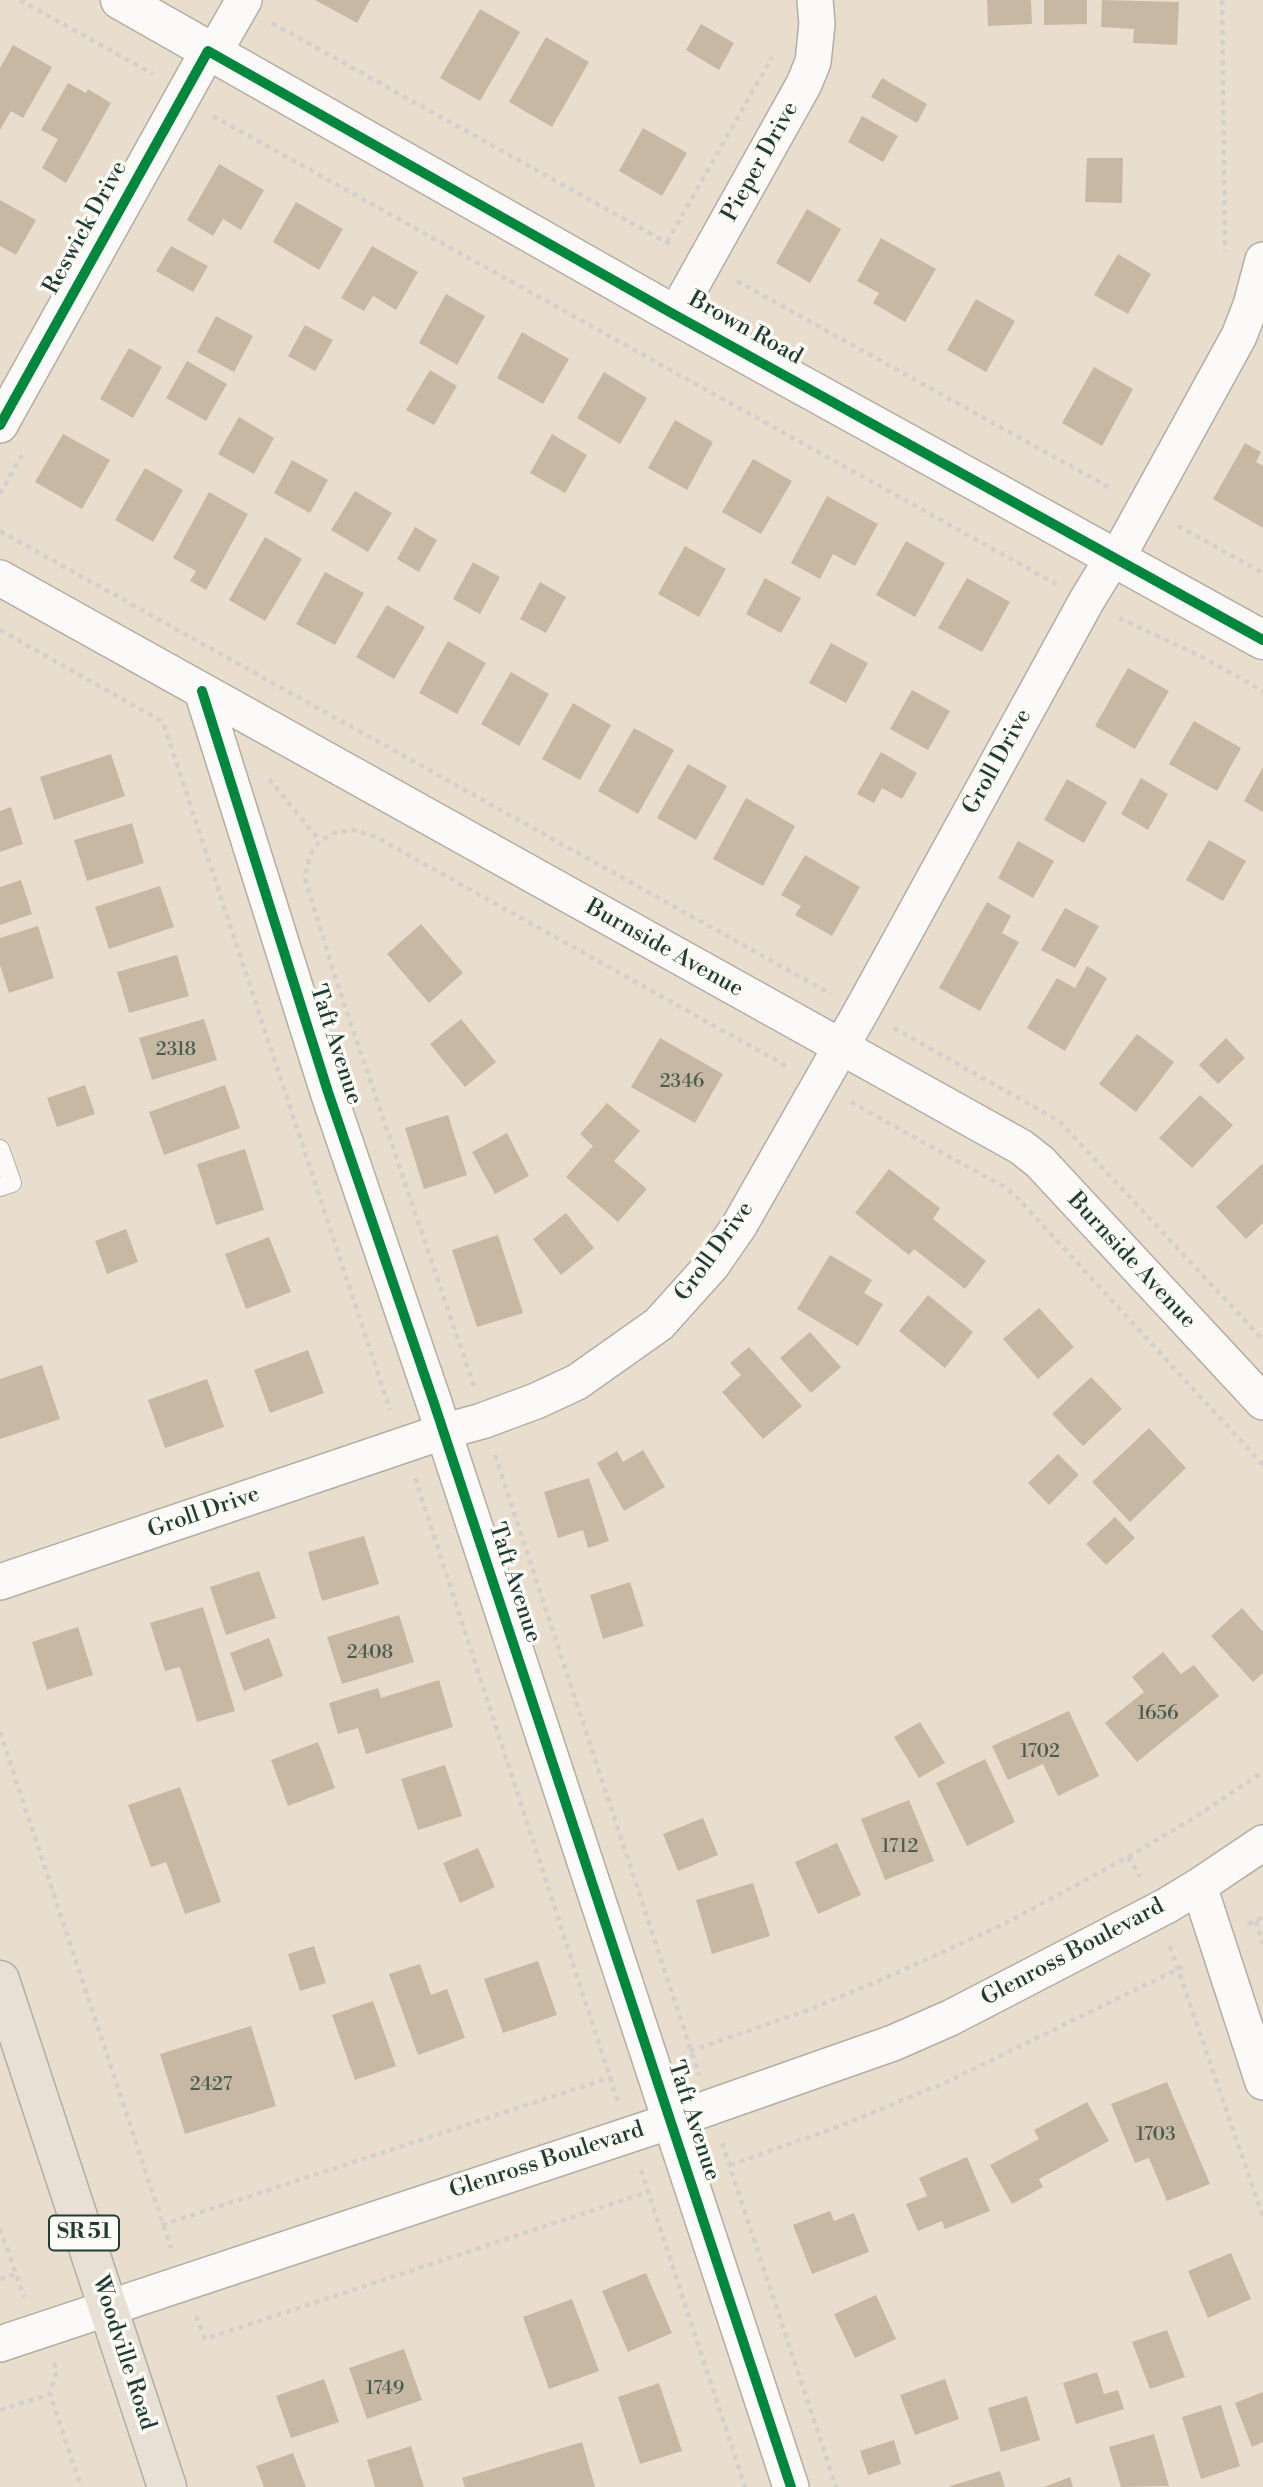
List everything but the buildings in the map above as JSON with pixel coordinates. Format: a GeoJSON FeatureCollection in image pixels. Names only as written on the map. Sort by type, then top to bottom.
{"type":"FeatureCollection","features":[{"type":"Feature","properties":{"kind":"main road","name":"Woodville Road"},"geometry":{"type":"LineString","coordinates":[[0,1980],[167,2487]]}},
{"type":"Feature","properties":{"kind":"street","name":"Brown Road"},"geometry":{"type":"LineString","coordinates":[[120,0],[675,315],[1263,640]]}},
{"type":"Feature","properties":{"kind":"street","name":"Pieper Drive"},"geometry":{"type":"LineString","coordinates":[[675,315],[804,84],[813,62],[817,24],[815,0]]}},
{"type":"Feature","properties":{"kind":"street","name":"Reswick Drive"},"geometry":{"type":"LineString","coordinates":[[0,425],[184,96],[211,53],[256,10]]}},
{"type":"Feature","properties":{"kind":"street","name":"Groll Drive"},"geometry":{"type":"LineString","coordinates":[[0,1582],[536,1401],[577,1382],[643,1336],[675,1308],[712,1265],[855,1056],[1087,600],[1145,508],[1240,336],[1263,260]]}},
{"type":"Feature","properties":{"kind":"street","name":"Burnside Avenue"},"geometry":{"type":"LineString","coordinates":[[0,578],[1006,1138],[1040,1163],[1263,1402]]}},
{"type":"Feature","properties":{"kind":"street","name":"Taft Avenue"},"geometry":{"type":"LineString","coordinates":[[202,691],[328,1091],[791,2487]]}},
{"type":"Feature","properties":{"kind":"street","name":"Glenross Boulevard"},"geometry":{"type":"LineString","coordinates":[[0,2344],[671,2121],[893,2043],[927,2028],[1199,1886],[1263,1843]]}},
{"type":"Feature","properties":{"kind":"street"},"geometry":{"type":"LineString","coordinates":[[1199,1886],[1263,2082]]}},
{"type":"Feature","properties":{"kind":"lane"},"geometry":{"type":"LineString","coordinates":[[0,1149],[12,1183],[0,1187]]}},
{"type":"Feature","properties":{"kind":"path"},"geometry":{"type":"LineString","coordinates":[[20,0],[155,75],[211,115],[1087,600],[1204,658],[1263,691]]}},
{"type":"Feature","properties":{"kind":"path"},"geometry":{"type":"LineString","coordinates":[[1222,0],[1225,252]]}},
{"type":"Feature","properties":{"kind":"path"},"geometry":{"type":"LineString","coordinates":[[256,10],[704,263],[1263,573]]}},
{"type":"Feature","properties":{"kind":"path"},"geometry":{"type":"LineString","coordinates":[[667,242],[777,48]]}},
{"type":"Feature","properties":{"kind":"path"},"geometry":{"type":"LineString","coordinates":[[1110,488],[1117,476]]}},
{"type":"Feature","properties":{"kind":"path"},"geometry":{"type":"LineString","coordinates":[[0,630],[163,722],[415,1479],[745,2487]]}},
{"type":"Feature","properties":{"kind":"path"},"geometry":{"type":"LineString","coordinates":[[485,1420],[336,980],[305,878],[310,855],[320,841],[334,833],[353,830],[376,837],[790,1068],[784,1079]]}},
{"type":"Feature","properties":{"kind":"path"},"geometry":{"type":"LineString","coordinates":[[891,1027],[855,1056],[849,1101],[1015,1195],[1263,1465]]}},
{"type":"Feature","properties":{"kind":"path"},"geometry":{"type":"LineString","coordinates":[[415,1479],[506,1450]]}},
{"type":"Feature","properties":{"kind":"path"},"geometry":{"type":"LineString","coordinates":[[495,1454],[702,2084]]}},
{"type":"Feature","properties":{"kind":"path"},"geometry":{"type":"LineString","coordinates":[[0,1732],[162,2225],[205,2339]]}},
{"type":"Feature","properties":{"kind":"path"},"geometry":{"type":"LineString","coordinates":[[162,2225],[808,2010],[1004,1924],[1128,1857],[1263,1772]]}},
{"type":"Feature","properties":{"kind":"path"},"geometry":{"type":"LineString","coordinates":[[1256,1921],[1263,1944]]}},
{"type":"Feature","properties":{"kind":"path"},"geometry":{"type":"LineString","coordinates":[[1179,1968],[1263,2217]]}},
{"type":"Feature","properties":{"kind":"path"},"geometry":{"type":"LineString","coordinates":[[730,2165],[836,2487]]}},
{"type":"Feature","properties":{"kind":"path"},"geometry":{"type":"LineString","coordinates":[[0,2279],[15,2274]]}},
{"type":"Feature","properties":{"kind":"path"},"geometry":{"type":"LineString","coordinates":[[0,2410],[50,2395]]}},
{"type":"Feature","properties":{"kind":"cycle path"},"geometry":{"type":"LineString","coordinates":[[0,425],[208,51],[675,315],[1263,640]]}},
{"type":"Feature","properties":{"kind":"cycle path"},"geometry":{"type":"LineString","coordinates":[[202,691],[328,1092],[434,1403],[791,2487]]}}]}
